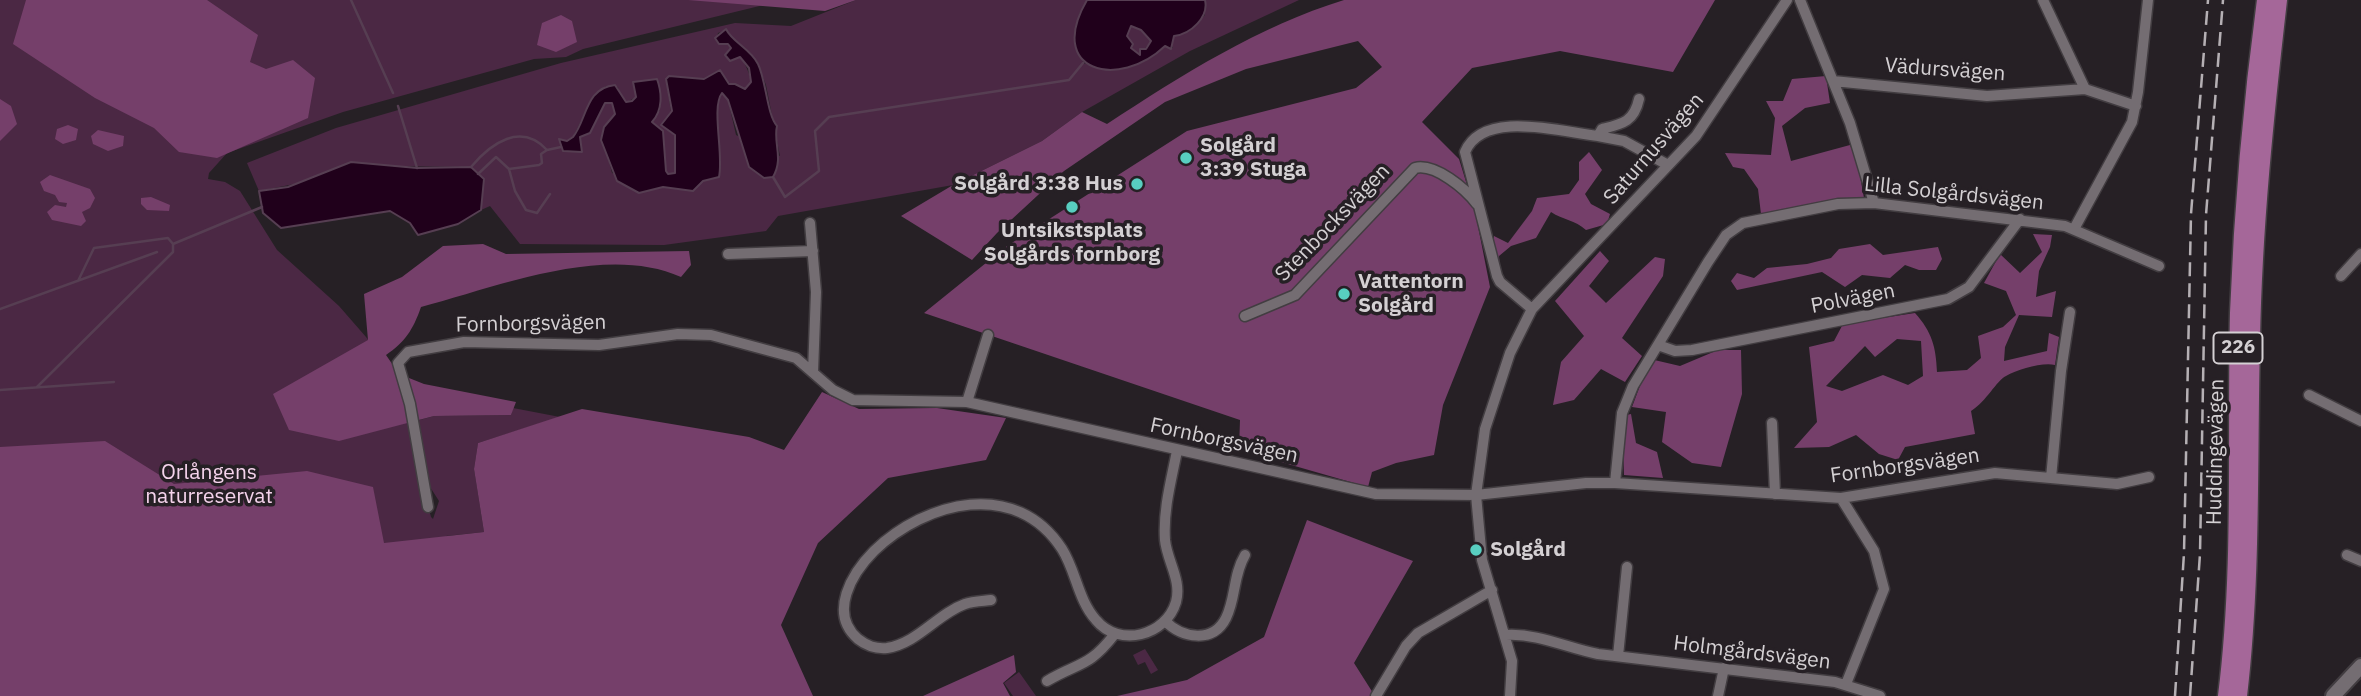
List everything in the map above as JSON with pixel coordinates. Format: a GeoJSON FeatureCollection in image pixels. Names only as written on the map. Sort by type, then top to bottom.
{"type":"FeatureCollection","features":[{"type":"Feature","properties":{"kind":"main road","name":"Huddingevägen"},"geometry":{"type":"LineString","coordinates":[[2225,696],[2236,585],[2238,314],[2245,186],[2265,0]]}},
{"type":"Feature","properties":{"kind":"main road","name":"Huddingevägen"},"geometry":{"type":"LineString","coordinates":[[2239,696],[2250,554],[2252,339],[2258,185],[2279,0]]}},
{"type":"Feature","properties":{"kind":"main road"},"geometry":{"type":"LineString","coordinates":[[2333,696],[2361,666]]}},
{"type":"Feature","properties":{"kind":"street","name":"Saturnusvägen"},"geometry":{"type":"LineString","coordinates":[[1510,696],[1512,661],[1482,559],[1476,495],[1485,429],[1510,353],[1532,309],[1712,115],[1787,0]]}},
{"type":"Feature","properties":{"kind":"street"},"geometry":{"type":"LineString","coordinates":[[1800,0],[1870,180],[1874,203]]}},
{"type":"Feature","properties":{"kind":"street"},"geometry":{"type":"LineString","coordinates":[[2043,0],[2085,89]]}},
{"type":"Feature","properties":{"kind":"street"},"geometry":{"type":"LineString","coordinates":[[2074,229],[2124,139],[2136,106],[2148,0]]}},
{"type":"Feature","properties":{"kind":"street","name":"Vädursvägen"},"geometry":{"type":"LineString","coordinates":[[1833,81],[1987,96],[2085,89],[2136,106]]}},
{"type":"Feature","properties":{"kind":"street"},"geometry":{"type":"LineString","coordinates":[[1598,136],[1602,129],[1618,127],[1630,119],[1639,99]]}},
{"type":"Feature","properties":{"kind":"street","name":"Stenbocksvägen"},"geometry":{"type":"LineString","coordinates":[[1532,309],[1500,282],[1465,152],[1477,135],[1499,127],[1513,127],[1598,136],[1624,141],[1668,165]]}},
{"type":"Feature","properties":{"kind":"street","name":"Stenbocksvägen"},"geometry":{"type":"LineString","coordinates":[[1245,316],[1295,295],[1415,168],[1434,170],[1460,187],[1479,208]]}},
{"type":"Feature","properties":{"kind":"street","name":"Lilla Solgårdsvägen"},"geometry":{"type":"LineString","coordinates":[[1615,483],[1624,407],[1708,262],[1735,227],[1751,221],[1838,204],[1874,203],[2020,219],[2074,229],[2159,266]]}},
{"type":"Feature","properties":{"kind":"street","name":"Polvägen"},"geometry":{"type":"LineString","coordinates":[[1658,345],[1675,351],[1692,350],[1948,299],[1969,287],[2020,219]]}},
{"type":"Feature","properties":{"kind":"street"},"geometry":{"type":"LineString","coordinates":[[810,223],[816,292],[813,372]]}},
{"type":"Feature","properties":{"kind":"street"},"geometry":{"type":"LineString","coordinates":[[728,254],[813,251]]}},
{"type":"Feature","properties":{"kind":"street"},"geometry":{"type":"LineString","coordinates":[[2341,276],[2361,254]]}},
{"type":"Feature","properties":{"kind":"street"},"geometry":{"type":"LineString","coordinates":[[2051,478],[2061,371],[2070,312]]}},
{"type":"Feature","properties":{"kind":"street","name":"Fornborgsvägen"},"geometry":{"type":"LineString","coordinates":[[428,507],[405,382],[398,363],[408,352],[464,342],[599,345],[678,334],[726,338],[782,353],[804,363],[833,390],[853,400],[967,402],[1376,494],[1476,495],[1586,483],[1615,483],[1841,498],[1995,473],[2117,484],[2149,477]]}},
{"type":"Feature","properties":{"kind":"street"},"geometry":{"type":"LineString","coordinates":[[967,402],[988,335]]}},
{"type":"Feature","properties":{"kind":"street"},"geometry":{"type":"LineString","coordinates":[[2309,395],[2361,422]]}},
{"type":"Feature","properties":{"kind":"street"},"geometry":{"type":"LineString","coordinates":[[1772,423],[1775,494]]}},
{"type":"Feature","properties":{"kind":"street"},"geometry":{"type":"LineString","coordinates":[[991,600],[964,604],[911,639],[878,649],[870,647],[854,634],[844,608],[855,575],[884,542],[916,521],[946,508],[989,503],[1012,508],[1043,527],[1063,551],[1087,608],[1101,626],[1114,635],[1140,635],[1165,621],[1177,593],[1177,582],[1165,544],[1165,510],[1177,451]]}},
{"type":"Feature","properties":{"kind":"street"},"geometry":{"type":"LineString","coordinates":[[1841,498],[1874,551],[1884,589],[1846,684]]}},
{"type":"Feature","properties":{"kind":"street"},"geometry":{"type":"LineString","coordinates":[[1165,621],[1179,634],[1187,636],[1206,635],[1216,630],[1226,617],[1236,570],[1245,555]]}},
{"type":"Feature","properties":{"kind":"street"},"geometry":{"type":"LineString","coordinates":[[2347,555],[2361,561]]}},
{"type":"Feature","properties":{"kind":"street"},"geometry":{"type":"LineString","coordinates":[[1618,656],[1627,567]]}},
{"type":"Feature","properties":{"kind":"street"},"geometry":{"type":"LineString","coordinates":[[1376,696],[1406,646],[1418,633],[1492,590]]}},
{"type":"Feature","properties":{"kind":"street","name":"Holmgårdsvägen"},"geometry":{"type":"LineString","coordinates":[[1506,635],[1525,634],[1573,649],[1618,656],[1846,684],[1880,696]]}},
{"type":"Feature","properties":{"kind":"street"},"geometry":{"type":"LineString","coordinates":[[1047,681],[1062,672],[1081,667],[1098,655],[1114,635]]}},
{"type":"Feature","properties":{"kind":"street"},"geometry":{"type":"LineString","coordinates":[[1718,696],[1724,668]]}},
{"type":"Feature","properties":{"kind":"green space","name":"Orlångens naturreservat"},"geometry":{"type":"Polygon","coordinates":[[[0,0],[784,0],[583,49],[566,57],[534,59],[343,112],[227,153],[209,173],[208,179],[225,182],[240,191],[277,250],[339,306],[393,368],[409,423],[434,416],[511,415],[513,408],[560,417],[478,443],[474,469],[484,532],[446,536],[473,573],[0,696],[0,0]],[[418,468],[433,519],[439,501],[418,468]]]}},
{"type":"Feature","properties":{"kind":"green space"},"geometry":{"type":"Polygon","coordinates":[[[26,0],[207,0],[258,35],[250,62],[266,69],[293,60],[315,78],[308,118],[217,158],[179,152],[154,128],[95,98],[13,44],[26,0]]]}},
{"type":"Feature","properties":{"kind":"green space"},"geometry":{"type":"Polygon","coordinates":[[[688,0],[856,0],[825,11],[688,0]]]}},
{"type":"Feature","properties":{"kind":"green space"},"geometry":{"type":"Polygon","coordinates":[[[856,0],[1087,0],[1079,14],[1083,63],[1115,67],[1137,63],[1165,46],[1173,48],[1170,42],[1174,36],[1192,28],[1205,15],[1205,0],[1299,0],[1190,51],[1082,112],[1042,141],[953,185],[778,216],[766,231],[664,245],[520,244],[490,206],[481,210],[483,179],[471,167],[385,166],[259,191],[247,163],[336,128],[561,63],[735,23],[791,26],[856,0]],[[724,31],[718,33],[716,41],[726,43],[735,50],[743,60],[751,82],[745,89],[728,82],[708,79],[669,76],[666,79],[677,152],[675,173],[668,174],[666,171],[663,132],[652,121],[660,110],[660,97],[635,82],[636,97],[627,102],[619,94],[618,87],[606,86],[592,99],[573,137],[567,141],[581,148],[580,137],[590,133],[605,103],[612,103],[615,114],[604,127],[605,146],[612,173],[659,187],[693,191],[703,181],[719,177],[718,110],[722,93],[728,100],[736,135],[780,156],[766,85],[757,61],[724,31]]]}},
{"type":"Feature","properties":{"kind":"green space"},"geometry":{"type":"Polygon","coordinates":[[[1344,0],[1715,0],[1673,72],[1560,51],[1472,68],[1422,122],[1459,159],[1475,211],[1490,287],[1443,405],[1434,455],[1396,463],[1372,472],[1368,487],[1239,450],[1240,420],[924,313],[1007,246],[1187,131],[1356,88],[1382,67],[1358,41],[1246,69],[1165,102],[1064,171],[972,260],[901,216],[953,185],[1042,141],[1082,112],[1107,124],[1222,53],[1282,23],[1344,0]]]}},
{"type":"Feature","properties":{"kind":"green space"},"geometry":{"type":"Polygon","coordinates":[[[561,15],[572,21],[577,42],[556,52],[537,45],[542,23],[561,15]]]}},
{"type":"Feature","properties":{"kind":"green space"},"geometry":{"type":"Polygon","coordinates":[[[1131,26],[1141,30],[1151,41],[1140,55],[1129,43],[1131,26]]]}},
{"type":"Feature","properties":{"kind":"green space"},"geometry":{"type":"Polygon","coordinates":[[[1826,76],[1830,103],[1805,108],[1782,126],[1791,161],[1850,145],[1858,165],[1864,198],[1835,200],[1761,214],[1758,189],[1744,169],[1733,167],[1725,153],[1771,155],[1775,118],[1766,101],[1783,101],[1792,79],[1826,76]]]}},
{"type":"Feature","properties":{"kind":"green space"},"geometry":{"type":"Polygon","coordinates":[[[0,99],[11,106],[17,124],[0,141],[0,99]]]}},
{"type":"Feature","properties":{"kind":"green space"},"geometry":{"type":"Polygon","coordinates":[[[68,125],[78,129],[76,140],[63,144],[55,139],[57,129],[68,125]]]}},
{"type":"Feature","properties":{"kind":"green space"},"geometry":{"type":"Polygon","coordinates":[[[98,130],[124,136],[123,146],[108,151],[93,144],[91,136],[98,130]]]}},
{"type":"Feature","properties":{"kind":"green space"},"geometry":{"type":"Polygon","coordinates":[[[1589,152],[1602,170],[1585,194],[1591,204],[1610,214],[1607,224],[1586,230],[1551,212],[1536,238],[1511,246],[1499,256],[1500,272],[1493,251],[1494,236],[1508,243],[1532,211],[1537,198],[1569,194],[1579,180],[1579,162],[1589,152]]]}},
{"type":"Feature","properties":{"kind":"green space"},"geometry":{"type":"Polygon","coordinates":[[[50,175],[90,189],[95,198],[90,208],[82,212],[86,221],[81,226],[52,220],[47,212],[55,205],[66,207],[67,203],[59,202],[55,195],[44,191],[40,182],[50,175]]]}},
{"type":"Feature","properties":{"kind":"green space"},"geometry":{"type":"Polygon","coordinates":[[[151,197],[170,205],[169,211],[147,210],[141,204],[141,198],[151,197]]]}},
{"type":"Feature","properties":{"kind":"green space"},"geometry":{"type":"Polygon","coordinates":[[[2033,234],[2052,235],[2050,247],[2039,271],[2036,297],[2056,291],[2052,317],[2019,315],[2005,347],[2004,361],[2047,351],[2049,333],[2059,337],[2055,365],[2030,367],[2002,379],[1971,411],[1975,434],[1905,447],[1898,460],[1879,454],[1856,435],[1829,447],[1794,448],[1817,422],[1809,347],[1834,341],[1843,324],[1915,313],[1932,340],[1937,372],[1967,370],[1981,358],[1978,336],[2003,327],[2016,315],[2006,291],[1984,283],[2000,254],[2020,273],[2042,252],[2033,234]],[[1897,339],[1875,357],[1865,346],[1826,386],[1842,391],[1883,375],[1908,385],[1923,376],[1921,341],[1897,339]]]}},
{"type":"Feature","properties":{"kind":"green space"},"geometry":{"type":"Polygon","coordinates":[[[483,244],[506,254],[689,251],[691,265],[681,277],[651,268],[585,266],[517,280],[421,307],[408,335],[386,355],[399,374],[424,384],[516,402],[511,415],[434,416],[339,441],[289,430],[273,394],[368,340],[364,294],[402,277],[443,246],[483,244]]]}},
{"type":"Feature","properties":{"kind":"green space"},"geometry":{"type":"Polygon","coordinates":[[[1870,244],[1883,255],[1938,247],[1942,259],[1936,270],[1919,270],[1905,265],[1890,278],[1862,275],[1845,287],[1822,272],[1737,290],[1731,281],[1737,273],[1754,278],[1767,268],[1807,264],[1831,258],[1839,249],[1870,244]]]}},
{"type":"Feature","properties":{"kind":"green space"},"geometry":{"type":"Polygon","coordinates":[[[1600,251],[1609,261],[1589,286],[1606,303],[1655,257],[1665,259],[1663,276],[1622,338],[1642,356],[1625,382],[1601,369],[1574,400],[1553,405],[1561,362],[1584,336],[1555,301],[1600,251]]]}},
{"type":"Feature","properties":{"kind":"green space"},"geometry":{"type":"Polygon","coordinates":[[[1718,350],[1741,350],[1742,394],[1721,467],[1692,463],[1662,442],[1666,412],[1632,407],[1650,359],[1680,366],[1718,350]]]}},
{"type":"Feature","properties":{"kind":"green space"},"geometry":{"type":"Polygon","coordinates":[[[822,392],[859,409],[937,408],[1006,418],[986,460],[888,478],[818,543],[781,625],[813,696],[0,696],[0,447],[105,441],[174,484],[307,471],[373,487],[384,543],[484,532],[474,469],[478,443],[582,409],[749,437],[784,450],[822,392]]]}},
{"type":"Feature","properties":{"kind":"green space"},"geometry":{"type":"Polygon","coordinates":[[[1631,414],[1636,443],[1657,452],[1663,478],[1624,475],[1622,416],[1631,414]]]}},
{"type":"Feature","properties":{"kind":"green space"},"geometry":{"type":"Polygon","coordinates":[[[1307,520],[1413,561],[1354,663],[1373,693],[1370,696],[1117,696],[1187,680],[1264,637],[1307,520]]]}},
{"type":"Feature","properties":{"kind":"green space"},"geometry":{"type":"Polygon","coordinates":[[[1145,649],[1158,670],[1151,674],[1145,662],[1138,665],[1133,655],[1145,649]]]}},
{"type":"Feature","properties":{"kind":"green space"},"geometry":{"type":"Polygon","coordinates":[[[1014,655],[1016,672],[1003,683],[1010,696],[923,696],[1014,655]]]}},
{"type":"Feature","properties":{"kind":"green space"},"geometry":{"type":"Polygon","coordinates":[[[1019,672],[1036,696],[1013,696],[1004,683],[1019,672]]]}},
{"type":"Feature","properties":{"kind":"shaded area"},"geometry":{"type":"Polygon","coordinates":[[[1087,0],[1205,0],[1206,6],[1197,24],[1187,32],[1174,36],[1171,49],[1165,46],[1147,60],[1128,68],[1109,70],[1093,66],[1081,58],[1075,44],[1076,24],[1087,0]],[[1131,26],[1127,36],[1133,44],[1131,48],[1140,55],[1140,49],[1146,49],[1151,41],[1141,30],[1131,26]]]}},
{"type":"Feature","properties":{"kind":"shaded area"},"geometry":{"type":"Polygon","coordinates":[[[726,29],[755,59],[761,71],[771,114],[777,126],[778,163],[773,177],[764,178],[749,167],[728,100],[722,93],[718,109],[719,177],[703,181],[693,191],[663,187],[639,193],[617,181],[601,140],[604,127],[615,114],[612,103],[605,103],[590,133],[580,137],[582,152],[563,151],[559,139],[567,141],[573,137],[592,98],[598,92],[615,85],[626,102],[632,101],[636,97],[633,82],[657,79],[660,101],[652,122],[663,131],[666,171],[668,174],[675,173],[675,135],[661,125],[672,111],[666,79],[669,76],[704,79],[720,70],[729,84],[745,89],[751,82],[749,68],[740,57],[730,61],[725,55],[731,48],[728,44],[719,44],[715,38],[726,29]]]}},
{"type":"Feature","properties":{"kind":"shaded area"},"geometry":{"type":"Polygon","coordinates":[[[351,162],[417,168],[471,167],[484,179],[481,210],[458,224],[418,235],[410,223],[390,211],[281,228],[263,213],[259,191],[288,187],[351,162]]]}},
{"type":"Feature","properties":{"kind":"waterway"},"geometry":{"type":"LineString","coordinates":[[351,0],[393,93]]}},
{"type":"Feature","properties":{"kind":"waterway"},"geometry":{"type":"LineString","coordinates":[[773,177],[785,197],[819,171],[815,131],[829,117],[1069,80],[1083,63]]}},
{"type":"Feature","properties":{"kind":"waterway"},"geometry":{"type":"LineString","coordinates":[[398,106],[417,168]]}},
{"type":"Feature","properties":{"kind":"waterway"},"geometry":{"type":"LineString","coordinates":[[471,167],[488,150],[507,139],[527,137],[547,150],[561,147]]}},
{"type":"Feature","properties":{"kind":"waterway"},"geometry":{"type":"LineString","coordinates":[[478,174],[496,157],[509,169],[539,165],[542,163],[541,154],[547,150]]}},
{"type":"Feature","properties":{"kind":"waterway"},"geometry":{"type":"LineString","coordinates":[[509,169],[515,191],[526,210],[537,213],[550,194]]}},
{"type":"Feature","properties":{"kind":"waterway"},"geometry":{"type":"LineString","coordinates":[[37,387],[173,252],[173,244],[262,207]]}},
{"type":"Feature","properties":{"kind":"waterway"},"geometry":{"type":"LineString","coordinates":[[78,281],[94,248],[168,238],[173,244]]}},
{"type":"Feature","properties":{"kind":"waterway"},"geometry":{"type":"LineString","coordinates":[[0,309],[157,252]]}},
{"type":"Feature","properties":{"kind":"waterway"},"geometry":{"type":"LineString","coordinates":[[0,390],[114,382]]}},
{"type":"Feature","properties":{"kind":"railway"},"geometry":{"type":"LineString","coordinates":[[2175,696],[2184,553],[2191,214],[2208,0]]}},
{"type":"Feature","properties":{"kind":"railway"},"geometry":{"type":"LineString","coordinates":[[2190,696],[2200,554],[2206,215],[2223,0]]}},
{"type":"Feature","properties":{"kind":"place","name":"Solgård 3:39 Stuga"},"geometry":{"type":"Point","coordinates":[1186,158]}},
{"type":"Feature","properties":{"kind":"place","name":"Solgård 3:38 Hus"},"geometry":{"type":"Point","coordinates":[1137,184]}},
{"type":"Feature","properties":{"kind":"place","name":"Untsikstsplats Solgårds fornborg"},"geometry":{"type":"Point","coordinates":[1072,207]}},
{"type":"Feature","properties":{"kind":"place","name":"Vattentorn Solgård"},"geometry":{"type":"Point","coordinates":[1344,294]}},
{"type":"Feature","properties":{"kind":"place","name":"Solgård"},"geometry":{"type":"Point","coordinates":[1476,550]}}]}
